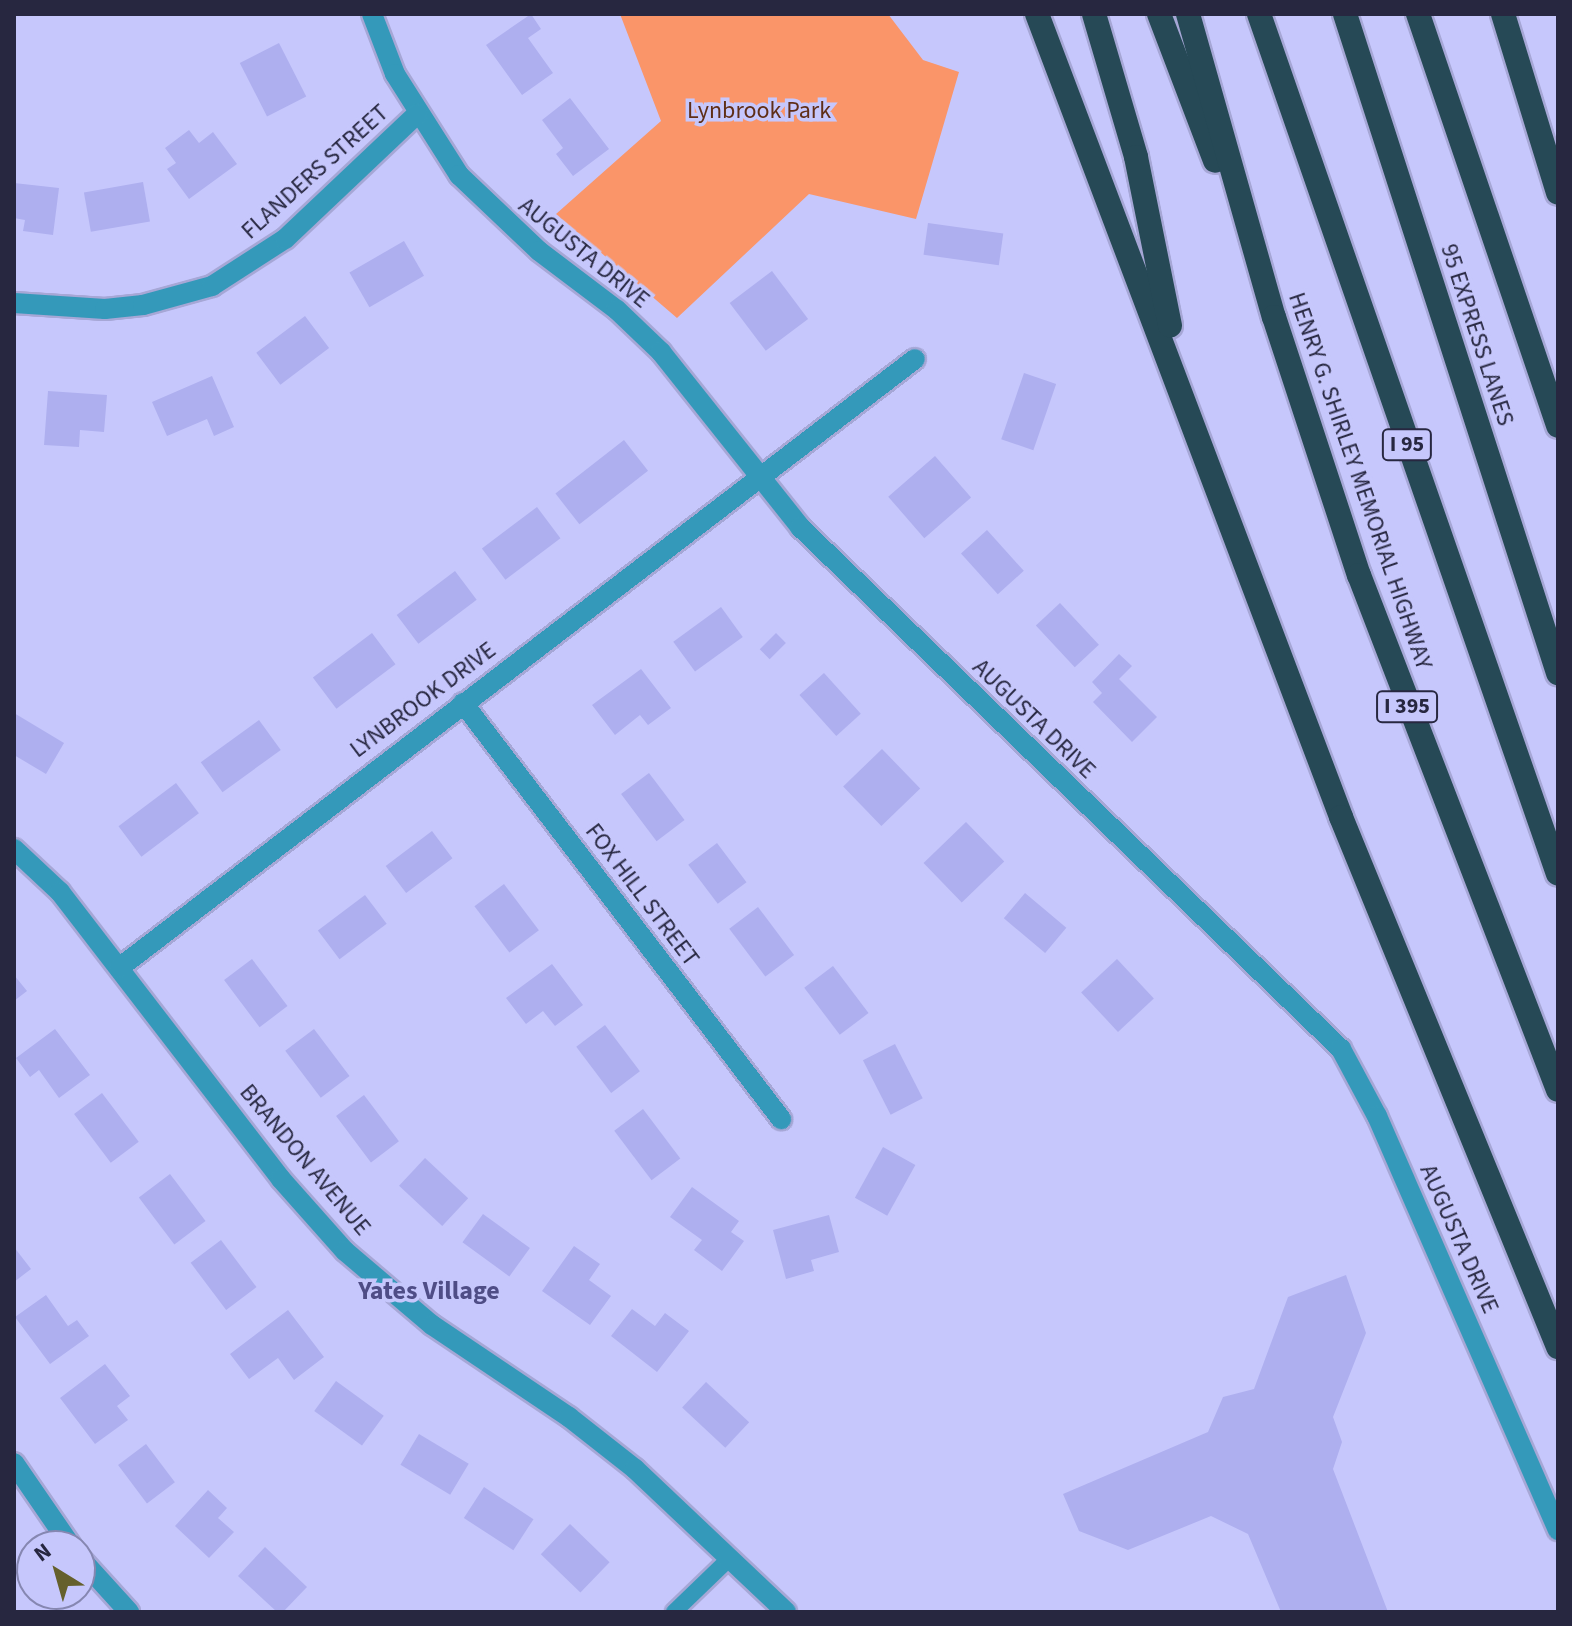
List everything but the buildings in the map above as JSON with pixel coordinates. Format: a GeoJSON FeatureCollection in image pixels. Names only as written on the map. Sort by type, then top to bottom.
{"type":"FeatureCollection","features":[{"type":"Feature","properties":{"kind":"highway"},"geometry":{"type":"LineString","coordinates":[[1022,14],[1094,165]]}},
{"type":"Feature","properties":{"kind":"highway"},"geometry":{"type":"LineString","coordinates":[[1037,14],[1182,388],[1352,844],[1558,1347]]}},
{"type":"Feature","properties":{"kind":"highway"},"geometry":{"type":"LineString","coordinates":[[1094,14],[1136,157],[1182,388]]}},
{"type":"Feature","properties":{"kind":"highway"},"geometry":{"type":"LineString","coordinates":[[1159,14],[1274,317]]}},
{"type":"Feature","properties":{"kind":"highway","name":"HENRY G. SHIRLEY MEMORIAL HIGHWAY"},"geometry":{"type":"LineString","coordinates":[[1188,14],[1274,317],[1417,735],[1558,1090]]}},
{"type":"Feature","properties":{"kind":"highway","name":"I 95"},"geometry":{"type":"LineString","coordinates":[[1259,14],[1558,874]]}},
{"type":"Feature","properties":{"kind":"highway","name":"95 EXPRESS LANES"},"geometry":{"type":"LineString","coordinates":[[1345,14],[1558,673]]}},
{"type":"Feature","properties":{"kind":"highway"},"geometry":{"type":"LineString","coordinates":[[1418,14],[1558,426]]}},
{"type":"Feature","properties":{"kind":"highway"},"geometry":{"type":"LineString","coordinates":[[1503,14],[1558,193]]}},
{"type":"Feature","properties":{"kind":"street","name":"AUGUSTA DRIVE"},"geometry":{"type":"LineString","coordinates":[[372,14],[417,114],[459,175],[496,214],[661,352],[800,527],[1188,905],[1319,1023],[1362,1082],[1558,1530]]}},
{"type":"Feature","properties":{"kind":"street","name":"FLANDERS STREET"},"geometry":{"type":"LineString","coordinates":[[14,303],[105,309],[168,300],[212,286],[285,239],[417,114]]}},
{"type":"Feature","properties":{"kind":"street","name":"LYNBROOK DRIVE"},"geometry":{"type":"LineString","coordinates":[[119,968],[915,359]]}},
{"type":"Feature","properties":{"kind":"street","name":"FOX HILL STREET"},"geometry":{"type":"LineString","coordinates":[[463,703],[781,1119]]}},
{"type":"Feature","properties":{"kind":"street","name":"BRANDON AVENUE"},"geometry":{"type":"LineString","coordinates":[[14,849],[60,892],[281,1179],[345,1251],[432,1325],[569,1417],[635,1469],[786,1612]]}},
{"type":"Feature","properties":{"kind":"street"},"geometry":{"type":"LineString","coordinates":[[14,1463],[60,1530]]}},
{"type":"Feature","properties":{"kind":"street"},"geometry":{"type":"LineString","coordinates":[[96,1576],[129,1612]]}},
{"type":"Feature","properties":{"kind":"lane"},"geometry":{"type":"LineString","coordinates":[[674,1612],[730,1558]]}},
{"type":"Feature","properties":{"kind":"green space","name":"Lynbrook Park"},"geometry":{"type":"Polygon","coordinates":[[[620,14],[888,14],[923,60],[959,72],[916,219],[809,194],[677,318],[556,214],[661,121],[620,14]]]}},
{"type":"Feature","properties":{"kind":"district","name":"Yates Village"},"geometry":{"type":"Point","coordinates":[429,1291]}}]}
